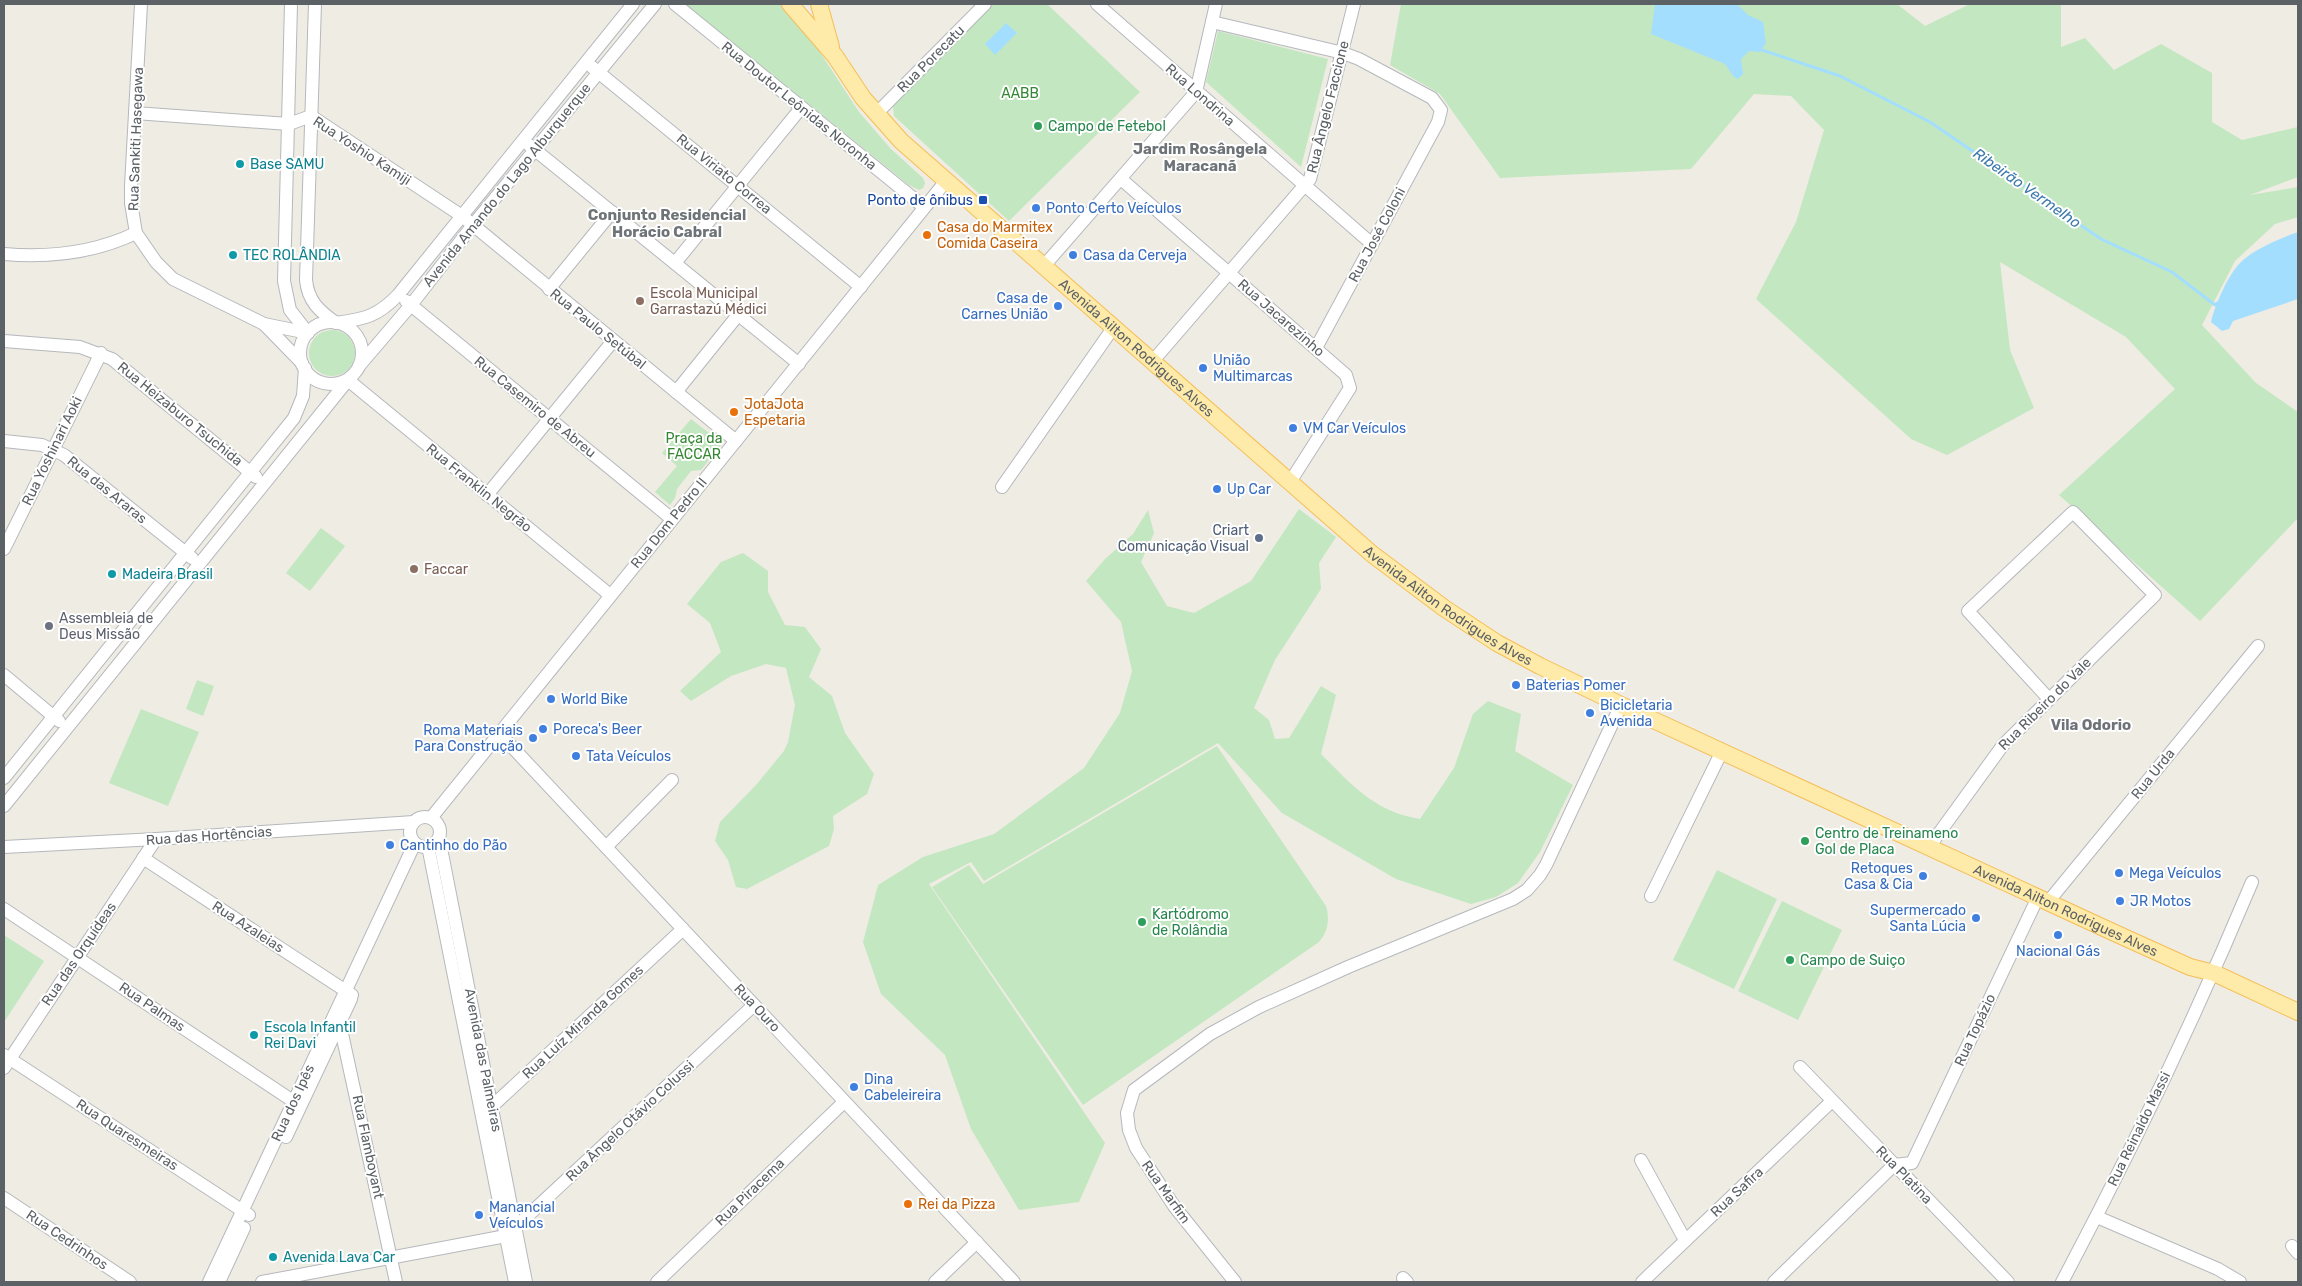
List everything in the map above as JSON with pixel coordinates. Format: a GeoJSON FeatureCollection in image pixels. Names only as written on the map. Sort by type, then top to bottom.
{"type":"FeatureCollection","features":[{"type":"Feature","properties":{"kind":"main road"},"geometry":{"type":"LineString","coordinates":[[790,4],[835,56]]}},
{"type":"Feature","properties":{"kind":"main road"},"geometry":{"type":"LineString","coordinates":[[819,4],[835,56]]}},
{"type":"Feature","properties":{"kind":"main road","name":"Avenida Ailton Rodrigues Alves"},"geometry":{"type":"LineString","coordinates":[[835,56],[858,92],[901,141],[1372,554],[1471,627],[1540,666],[1621,705],[2190,967],[2298,1023]]}},
{"type":"Feature","properties":{"kind":"main road","name":"Avenida Ailton Rodrigues Alves"},"geometry":{"type":"LineString","coordinates":[[2212,978],[2298,1012]]}},
{"type":"Feature","properties":{"kind":"street","name":"Rua Sankiti Hasegawa"},"geometry":{"type":"LineString","coordinates":[[141,4],[131,203],[136,233],[152,258],[173,279],[264,324],[308,333]]}},
{"type":"Feature","properties":{"kind":"street"},"geometry":{"type":"LineString","coordinates":[[291,4],[284,281],[290,310],[308,333]]}},
{"type":"Feature","properties":{"kind":"street"},"geometry":{"type":"LineString","coordinates":[[4,806],[358,366],[362,354],[360,342],[353,331],[336,323],[317,309],[307,290],[315,4]]}},
{"type":"Feature","properties":{"kind":"street","name":"Avenida Amando do Lago Alburquerque"},"geometry":{"type":"LineString","coordinates":[[336,323],[372,316],[384,309],[398,295],[634,4]]}},
{"type":"Feature","properties":{"kind":"street","name":"Avenida Amando do Lago Alburquerque"},"geometry":{"type":"LineString","coordinates":[[358,366],[411,305],[473,226],[655,4]]}},
{"type":"Feature","properties":{"kind":"street","name":"Rua Doutor Leônidas Noronha"},"geometry":{"type":"LineString","coordinates":[[675,4],[924,207]]}},
{"type":"Feature","properties":{"kind":"street","name":"Rua Porecatu"},"geometry":{"type":"LineString","coordinates":[[876,114],[985,4]]}},
{"type":"Feature","properties":{"kind":"street","name":"Rua Londrina"},"geometry":{"type":"LineString","coordinates":[[1096,4],[1372,244]]}},
{"type":"Feature","properties":{"kind":"street"},"geometry":{"type":"LineString","coordinates":[[1043,267],[1196,92],[1216,4]]}},
{"type":"Feature","properties":{"kind":"street","name":"Rua Ângelo Faccione"},"geometry":{"type":"LineString","coordinates":[[1152,362],[1305,187],[1313,169],[1354,4]]}},
{"type":"Feature","properties":{"kind":"street"},"geometry":{"type":"LineString","coordinates":[[1212,22],[1343,53]]}},
{"type":"Feature","properties":{"kind":"street","name":"Rua José Coloni"},"geometry":{"type":"LineString","coordinates":[[1316,348],[1438,122],[1441,110],[1432,98],[1359,59],[1343,53]]}},
{"type":"Feature","properties":{"kind":"street","name":"Rua Viriato Correa"},"geometry":{"type":"LineString","coordinates":[[586,62],[861,287]]}},
{"type":"Feature","properties":{"kind":"street"},"geometry":{"type":"LineString","coordinates":[[675,263],[801,108]]}},
{"type":"Feature","properties":{"kind":"street","name":"Rua Yoshio Kamiji"},"geometry":{"type":"LineString","coordinates":[[135,113],[289,124],[311,116],[462,216]]}},
{"type":"Feature","properties":{"kind":"street"},"geometry":{"type":"LineString","coordinates":[[523,140],[799,364]]}},
{"type":"Feature","properties":{"kind":"street","name":"Rua Jacarezinho"},"geometry":{"type":"LineString","coordinates":[[1121,179],[1346,375],[1350,388],[1290,482]]}},
{"type":"Feature","properties":{"kind":"street","name":"Rua Dom Pedro II"},"geometry":{"type":"LineString","coordinates":[[431,818],[946,181]]}},
{"type":"Feature","properties":{"kind":"street"},"geometry":{"type":"LineString","coordinates":[[549,289],[612,212]]}},
{"type":"Feature","properties":{"kind":"street","name":"Rua Paulo Setúbal"},"geometry":{"type":"LineString","coordinates":[[462,216],[736,441]]}},
{"type":"Feature","properties":{"kind":"street"},"geometry":{"type":"LineString","coordinates":[[4,254],[45,255],[85,251],[136,233]]}},
{"type":"Feature","properties":{"kind":"street","name":"Rua Casemiro de Abreu"},"geometry":{"type":"LineString","coordinates":[[398,295],[672,519]]}},
{"type":"Feature","properties":{"kind":"street"},"geometry":{"type":"LineString","coordinates":[[676,392],[738,315]]}},
{"type":"Feature","properties":{"kind":"street"},"geometry":{"type":"LineString","coordinates":[[4,778],[294,418],[303,396],[302,344],[308,333],[324,323],[336,323]]}},
{"type":"Feature","properties":{"kind":"street","name":"Rua Sankiti Hasegawa"},"geometry":{"type":"LineString","coordinates":[[264,324],[303,366]]}},
{"type":"Feature","properties":{"kind":"street"},"geometry":{"type":"LineString","coordinates":[[1002,486],[1113,328]]}},
{"type":"Feature","properties":{"kind":"street","name":"Rua Heizaburo Tsuchida"},"geometry":{"type":"LineString","coordinates":[[4,341],[80,347],[101,353],[122,365],[264,483]]}},
{"type":"Feature","properties":{"kind":"street"},"geometry":{"type":"LineString","coordinates":[[487,495],[613,341]]}},
{"type":"Feature","properties":{"kind":"street","name":"Rua Yoshinari Aoki"},"geometry":{"type":"LineString","coordinates":[[4,549],[101,353]]}},
{"type":"Feature","properties":{"kind":"street"},"geometry":{"type":"LineString","coordinates":[[303,366],[312,377],[323,382],[334,384],[348,380]]}},
{"type":"Feature","properties":{"kind":"street","name":"Rua Franklin Negrão"},"geometry":{"type":"LineString","coordinates":[[348,380],[610,596]]}},
{"type":"Feature","properties":{"kind":"street","name":"Rua das Araras"},"geometry":{"type":"LineString","coordinates":[[4,441],[30,443],[53,449],[64,455],[199,564]]}},
{"type":"Feature","properties":{"kind":"street","name":"Rua Ribeiro do Vale"},"geometry":{"type":"LineString","coordinates":[[1928,847],[2003,744],[2049,699],[2155,595],[2073,512],[1968,611],[2049,699]]}},
{"type":"Feature","properties":{"kind":"street","name":"Rua Urda"},"geometry":{"type":"LineString","coordinates":[[2043,900],[2258,646]]}},
{"type":"Feature","properties":{"kind":"street"},"geometry":{"type":"LineString","coordinates":[[4,675],[67,727]]}},
{"type":"Feature","properties":{"kind":"street","name":"Rua Marfim"},"geometry":{"type":"LineString","coordinates":[[1235,1282],[1174,1206],[1136,1148],[1129,1130],[1127,1113],[1134,1090],[1210,1034],[1259,1007],[1376,955],[1486,911],[1527,890],[1540,875],[1546,864],[1621,705]]}},
{"type":"Feature","properties":{"kind":"street","name":"Rua Ouro"},"geometry":{"type":"LineString","coordinates":[[498,733],[1014,1282]]}},
{"type":"Feature","properties":{"kind":"street"},"geometry":{"type":"LineString","coordinates":[[1651,896],[1722,752]]}},
{"type":"Feature","properties":{"kind":"street"},"geometry":{"type":"LineString","coordinates":[[606,847],[672,780]]}},
{"type":"Feature","properties":{"kind":"street"},"geometry":{"type":"LineString","coordinates":[[421,817],[431,818],[439,826],[439,838],[435,843],[421,845],[410,834],[414,822],[421,817]]}},
{"type":"Feature","properties":{"kind":"street","name":"Rua das Hortências"},"geometry":{"type":"LineString","coordinates":[[4,847],[156,840],[414,822]]}},
{"type":"Feature","properties":{"kind":"street","name":"Avenida das Palmeiras"},"geometry":{"type":"LineString","coordinates":[[439,838],[487,1111],[511,1232],[526,1282]]}},
{"type":"Feature","properties":{"kind":"street","name":"Rua das Orquídeas"},"geometry":{"type":"LineString","coordinates":[[6,1061],[156,840]]}},
{"type":"Feature","properties":{"kind":"street","name":"Avenida das Palmeiras"},"geometry":{"type":"LineString","coordinates":[[421,845],[487,1111]]}},
{"type":"Feature","properties":{"kind":"street","name":"Rua dos Ipês"},"geometry":{"type":"LineString","coordinates":[[209,1282],[246,1213],[421,845]]}},
{"type":"Feature","properties":{"kind":"street","name":"Rua Azaleias"},"geometry":{"type":"LineString","coordinates":[[143,858],[349,993]]}},
{"type":"Feature","properties":{"kind":"street","name":"Rua Reinaldo Massi"},"geometry":{"type":"LineString","coordinates":[[2062,1282],[2097,1217],[2212,978],[2252,882]]}},
{"type":"Feature","properties":{"kind":"street","name":"Rua Topázio"},"geometry":{"type":"LineString","coordinates":[[1905,1176],[2043,900]]}},
{"type":"Feature","properties":{"kind":"street","name":"Rua Palmas"},"geometry":{"type":"LineString","coordinates":[[4,909],[297,1104]]}},
{"type":"Feature","properties":{"kind":"street","name":"Rua Luíz Miranda Gomes"},"geometry":{"type":"LineString","coordinates":[[487,1111],[683,929]]}},
{"type":"Feature","properties":{"kind":"street","name":"Rua Ângelo Otávio Colussi"},"geometry":{"type":"LineString","coordinates":[[511,1232],[754,1005]]}},
{"type":"Feature","properties":{"kind":"street","name":"Rua Flamboyant"},"geometry":{"type":"LineString","coordinates":[[337,1019],[396,1282]]}},
{"type":"Feature","properties":{"kind":"street","name":"Rua Quaresmeiras"},"geometry":{"type":"LineString","coordinates":[[6,1061],[246,1213]]}},
{"type":"Feature","properties":{"kind":"street","name":"Rua Platina"},"geometry":{"type":"LineString","coordinates":[[1800,1068],[2008,1282]]}},
{"type":"Feature","properties":{"kind":"street","name":"Rua Safira"},"geometry":{"type":"LineString","coordinates":[[1642,1282],[1832,1101]]}},
{"type":"Feature","properties":{"kind":"street","name":"Rua Piracema"},"geometry":{"type":"LineString","coordinates":[[656,1282],[844,1102]]}},
{"type":"Feature","properties":{"kind":"street"},"geometry":{"type":"LineString","coordinates":[[1641,1160],[1685,1240]]}},
{"type":"Feature","properties":{"kind":"street"},"geometry":{"type":"LineString","coordinates":[[1774,1282],[1894,1165],[1912,1163]]}},
{"type":"Feature","properties":{"kind":"street","name":"Rua Cedrinhos"},"geometry":{"type":"LineString","coordinates":[[4,1198],[130,1282]]}},
{"type":"Feature","properties":{"kind":"street","name":"Rua dos Ipês"},"geometry":{"type":"LineString","coordinates":[[219,1282],[246,1213]]}},
{"type":"Feature","properties":{"kind":"street"},"geometry":{"type":"LineString","coordinates":[[2097,1217],[2218,1269],[2240,1282]]}},
{"type":"Feature","properties":{"kind":"street"},"geometry":{"type":"LineString","coordinates":[[262,1282],[392,1258],[511,1232]]}},
{"type":"Feature","properties":{"kind":"street","name":"Avenida das Palmeiras"},"geometry":{"type":"LineString","coordinates":[[511,1232],[515,1282]]}},
{"type":"Feature","properties":{"kind":"street"},"geometry":{"type":"LineString","coordinates":[[935,1282],[977,1242]]}},
{"type":"Feature","properties":{"kind":"green space"},"geometry":{"type":"Polygon","coordinates":[[[685,4],[782,4],[810,37],[859,112],[891,149],[923,178],[925,183],[923,188],[919,190],[909,185],[685,4]]]}},
{"type":"Feature","properties":{"kind":"green space","name":"AABB"},"geometry":{"type":"Polygon","coordinates":[[[989,4],[1047,4],[1140,92],[1009,221],[894,116],[893,106],[898,98],[989,4]]]}},
{"type":"Feature","properties":{"kind":"green space"},"geometry":{"type":"Polygon","coordinates":[[[1401,4],[1897,4],[1925,26],[1970,4],[2061,4],[2061,47],[2085,38],[2114,70],[2161,44],[2212,73],[2212,122],[2242,140],[2298,127],[2298,177],[2250,195],[2298,187],[2298,217],[2275,224],[2235,261],[2202,325],[2256,383],[2298,412],[2298,518],[2200,621],[2059,495],[2175,389],[2126,337],[2000,262],[2010,350],[2034,408],[1947,455],[1911,439],[1756,299],[1796,222],[1824,130],[1791,96],[1754,94],[1691,169],[1500,178],[1440,94],[1390,65],[1401,4]]]}},
{"type":"Feature","properties":{"kind":"green space"},"geometry":{"type":"Polygon","coordinates":[[[1218,31],[1328,59],[1301,167],[1206,82],[1218,31]]]}},
{"type":"Feature","properties":{"kind":"green space"},"geometry":{"type":"Polygon","coordinates":[[[332,330],[345,334],[351,340],[355,353],[351,366],[345,372],[332,376],[319,372],[313,366],[309,353],[313,340],[319,334],[332,330]]]}},
{"type":"Feature","properties":{"kind":"green space","name":"Praça da FACCAR"},"geometry":{"type":"Polygon","coordinates":[[[691,419],[718,440],[721,445],[701,470],[691,471],[677,489],[675,498],[670,505],[655,492],[677,466],[662,453],[691,419]]]}},
{"type":"Feature","properties":{"kind":"green space"},"geometry":{"type":"Polygon","coordinates":[[[1299,509],[1336,537],[1319,563],[1321,589],[1275,660],[1254,708],[1269,720],[1275,739],[1289,738],[1321,686],[1336,695],[1321,754],[1365,796],[1377,804],[1420,819],[1454,768],[1473,714],[1488,701],[1521,714],[1515,751],[1573,785],[1540,852],[1518,883],[1496,897],[1471,904],[1396,879],[1282,813],[1218,743],[984,881],[971,862],[929,884],[1105,1143],[1079,1202],[1019,1210],[971,1129],[945,1055],[881,994],[863,942],[878,885],[923,857],[994,834],[1084,768],[1120,713],[1132,671],[1121,622],[1086,581],[1105,559],[1133,534],[1148,510],[1154,533],[1141,562],[1167,606],[1194,613],[1251,581],[1299,509]]]}},
{"type":"Feature","properties":{"kind":"green space"},"geometry":{"type":"Polygon","coordinates":[[[321,528],[345,546],[310,591],[286,573],[321,528]]]}},
{"type":"Feature","properties":{"kind":"green space"},"geometry":{"type":"Polygon","coordinates":[[[743,553],[768,571],[768,592],[785,625],[805,627],[821,649],[809,677],[832,696],[845,733],[874,774],[867,794],[833,816],[834,829],[829,846],[747,889],[736,887],[728,860],[715,841],[720,822],[756,785],[784,751],[788,742],[795,705],[786,668],[766,664],[731,676],[691,701],[680,691],[721,652],[710,623],[687,604],[721,562],[743,553]]]}},
{"type":"Feature","properties":{"kind":"green space"},"geometry":{"type":"Polygon","coordinates":[[[197,680],[214,686],[203,716],[186,709],[197,680]]]}},
{"type":"Feature","properties":{"kind":"green space"},"geometry":{"type":"Polygon","coordinates":[[[141,709],[199,732],[168,806],[109,783],[141,709]]]}},
{"type":"Feature","properties":{"kind":"green space","name":"Kartódromo de Rolândia"},"geometry":{"type":"Polygon","coordinates":[[[1217,746],[1326,906],[1328,920],[1326,930],[1319,942],[1083,1105],[932,887],[969,865],[983,884],[1217,746]]]}},
{"type":"Feature","properties":{"kind":"green space"},"geometry":{"type":"Polygon","coordinates":[[[1717,870],[1777,899],[1734,989],[1673,960],[1717,870]]]}},
{"type":"Feature","properties":{"kind":"green space","name":"Campo de Suiço"},"geometry":{"type":"Polygon","coordinates":[[[1782,901],[1842,930],[1798,1020],[1738,991],[1782,901]]]}},
{"type":"Feature","properties":{"kind":"green space"},"geometry":{"type":"Polygon","coordinates":[[[4,935],[44,961],[4,1022],[4,935]]]}},
{"type":"Feature","properties":{"kind":"water"},"geometry":{"type":"Polygon","coordinates":[[[1655,4],[1737,4],[1748,15],[1763,22],[1766,43],[1760,52],[1749,51],[1741,59],[1743,74],[1738,79],[1734,77],[1725,64],[1651,34],[1655,4]]]}},
{"type":"Feature","properties":{"kind":"water"},"geometry":{"type":"Polygon","coordinates":[[[1006,23],[1017,33],[995,55],[985,44],[1006,23]]]}},
{"type":"Feature","properties":{"kind":"water"},"geometry":{"type":"Polygon","coordinates":[[[2298,232],[2298,299],[2233,321],[2229,329],[2222,331],[2211,322],[2222,291],[2235,268],[2245,258],[2259,249],[2298,232]]]}},
{"type":"Feature","properties":{"kind":"waterway","name":"Ribeirão Vermelho"},"geometry":{"type":"LineString","coordinates":[[1759,49],[1840,76],[1930,122],[2101,239],[2172,272],[2215,305],[2217,303]]}},
{"type":"Feature","properties":{"kind":"place","name":"Campo de Fetebol"},"geometry":{"type":"Point","coordinates":[1038,126]}},
{"type":"Feature","properties":{"kind":"place","name":"Base SAMU"},"geometry":{"type":"Point","coordinates":[240,164]}},
{"type":"Feature","properties":{"kind":"place","name":"Ponto de ônibus"},"geometry":{"type":"Point","coordinates":[983,200]}},
{"type":"Feature","properties":{"kind":"place","name":"Ponto Certo Veículos"},"geometry":{"type":"Point","coordinates":[1036,208]}},
{"type":"Feature","properties":{"kind":"place","name":"Casa do Marmitex Comida Caseira"},"geometry":{"type":"Point","coordinates":[927,235]}},
{"type":"Feature","properties":{"kind":"place","name":"TEC ROLÂNDIA"},"geometry":{"type":"Point","coordinates":[233,255]}},
{"type":"Feature","properties":{"kind":"place","name":"Casa da Cerveja"},"geometry":{"type":"Point","coordinates":[1073,255]}},
{"type":"Feature","properties":{"kind":"place","name":"Escola Municipal Garrastazú Médici"},"geometry":{"type":"Point","coordinates":[640,301]}},
{"type":"Feature","properties":{"kind":"place","name":"Casa de Carnes União"},"geometry":{"type":"Point","coordinates":[1058,306]}},
{"type":"Feature","properties":{"kind":"place","name":"União Multimarcas"},"geometry":{"type":"Point","coordinates":[1203,368]}},
{"type":"Feature","properties":{"kind":"place","name":"JotaJota Espetaria"},"geometry":{"type":"Point","coordinates":[734,412]}},
{"type":"Feature","properties":{"kind":"place","name":"VM Car Veículos"},"geometry":{"type":"Point","coordinates":[1293,428]}},
{"type":"Feature","properties":{"kind":"place","name":"Up Car"},"geometry":{"type":"Point","coordinates":[1217,489]}},
{"type":"Feature","properties":{"kind":"place","name":"Criart Comunicação Visual"},"geometry":{"type":"Point","coordinates":[1259,538]}},
{"type":"Feature","properties":{"kind":"place","name":"Faccar"},"geometry":{"type":"Point","coordinates":[414,569]}},
{"type":"Feature","properties":{"kind":"place","name":"Madeira Brasil"},"geometry":{"type":"Point","coordinates":[112,574]}},
{"type":"Feature","properties":{"kind":"place","name":"Assembleia de Deus Missão"},"geometry":{"type":"Point","coordinates":[49,626]}},
{"type":"Feature","properties":{"kind":"place","name":"Baterias Pomer"},"geometry":{"type":"Point","coordinates":[1516,685]}},
{"type":"Feature","properties":{"kind":"place","name":"World Bike"},"geometry":{"type":"Point","coordinates":[551,699]}},
{"type":"Feature","properties":{"kind":"place","name":"Bicicletaria Avenida"},"geometry":{"type":"Point","coordinates":[1590,713]}},
{"type":"Feature","properties":{"kind":"place","name":"Poreca's Beer"},"geometry":{"type":"Point","coordinates":[543,729]}},
{"type":"Feature","properties":{"kind":"place","name":"Roma Materiais Para Construção"},"geometry":{"type":"Point","coordinates":[533,738]}},
{"type":"Feature","properties":{"kind":"place","name":"Tata Veículos"},"geometry":{"type":"Point","coordinates":[576,756]}},
{"type":"Feature","properties":{"kind":"place","name":"Centro de Treinameno Gol de Placa"},"geometry":{"type":"Point","coordinates":[1805,841]}},
{"type":"Feature","properties":{"kind":"place","name":"Cantinho do Pão"},"geometry":{"type":"Point","coordinates":[390,845]}},
{"type":"Feature","properties":{"kind":"place","name":"Mega Veículos"},"geometry":{"type":"Point","coordinates":[2119,873]}},
{"type":"Feature","properties":{"kind":"place","name":"Retoques Casa & Cia"},"geometry":{"type":"Point","coordinates":[1923,876]}},
{"type":"Feature","properties":{"kind":"place","name":"JR Motos"},"geometry":{"type":"Point","coordinates":[2120,901]}},
{"type":"Feature","properties":{"kind":"place","name":"Supermercado Santa Lúcia"},"geometry":{"type":"Point","coordinates":[1976,918]}},
{"type":"Feature","properties":{"kind":"place","name":"Kartódromo de Rolândia"},"geometry":{"type":"Point","coordinates":[1142,922]}},
{"type":"Feature","properties":{"kind":"place","name":"Nacional Gás"},"geometry":{"type":"Point","coordinates":[2058,935]}},
{"type":"Feature","properties":{"kind":"place","name":"Campo de Suiço"},"geometry":{"type":"Point","coordinates":[1790,960]}},
{"type":"Feature","properties":{"kind":"place","name":"Escola Infantil Rei Davi"},"geometry":{"type":"Point","coordinates":[254,1035]}},
{"type":"Feature","properties":{"kind":"place","name":"Dina Cabeleireira"},"geometry":{"type":"Point","coordinates":[854,1087]}},
{"type":"Feature","properties":{"kind":"place","name":"Rei da Pizza"},"geometry":{"type":"Point","coordinates":[908,1204]}},
{"type":"Feature","properties":{"kind":"place","name":"Manancial Veículos"},"geometry":{"type":"Point","coordinates":[479,1215]}},
{"type":"Feature","properties":{"kind":"place","name":"Avenida Lava Car"},"geometry":{"type":"Point","coordinates":[273,1257]}},
{"type":"Feature","properties":{"kind":"district","name":"Jardim Rosângela Maracanã"},"geometry":{"type":"Point","coordinates":[1200,158]}},
{"type":"Feature","properties":{"kind":"district","name":"Conjunto Residencial Horácio Cabral"},"geometry":{"type":"Point","coordinates":[667,224]}},
{"type":"Feature","properties":{"kind":"district","name":"Vila Odorio"},"geometry":{"type":"Point","coordinates":[2091,725]}}]}
